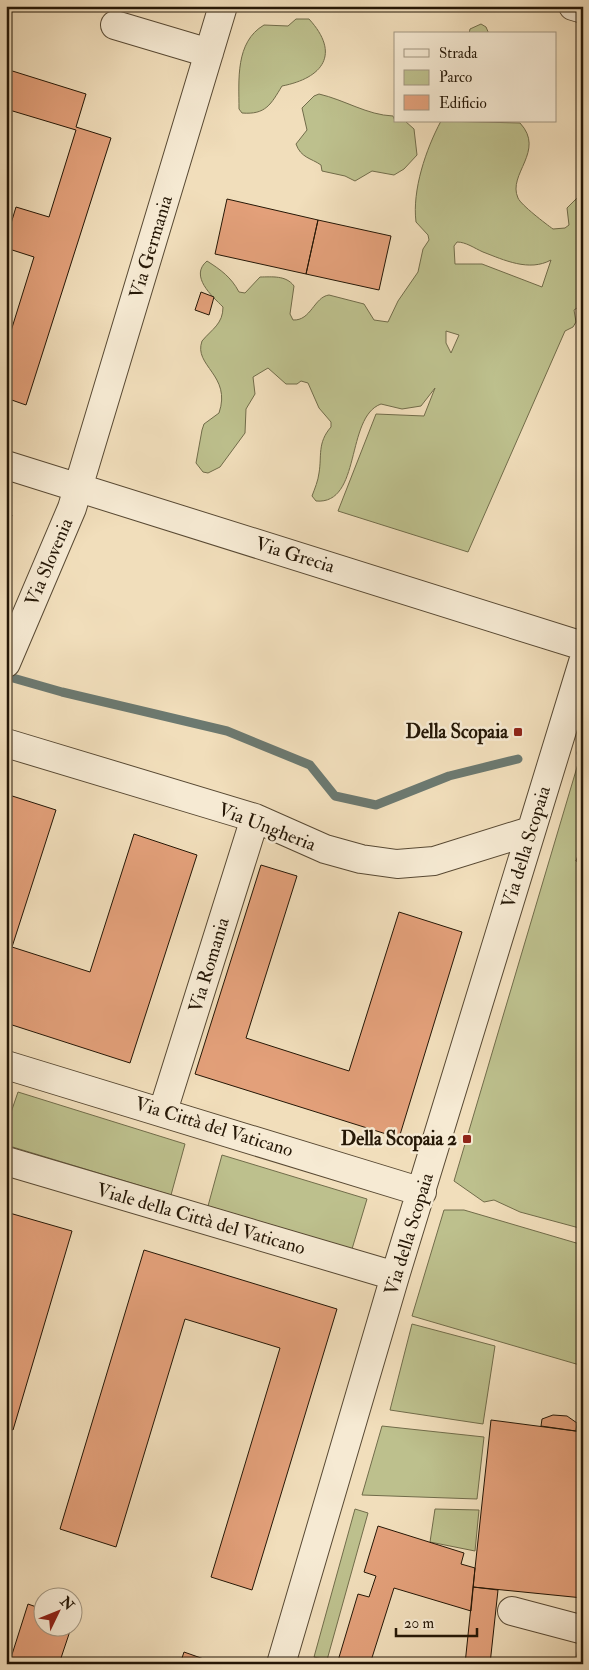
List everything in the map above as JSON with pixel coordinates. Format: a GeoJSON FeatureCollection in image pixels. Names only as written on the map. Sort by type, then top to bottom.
{"type":"FeatureCollection","features":[{"type":"Feature","properties":{"kind":"street","name":"Via Germania"},"geometry":{"type":"LineString","coordinates":[[78,488],[223,6]]}},
{"type":"Feature","properties":{"kind":"street"},"geometry":{"type":"LineString","coordinates":[[573,6],[583,9]]}},
{"type":"Feature","properties":{"kind":"street"},"geometry":{"type":"LineString","coordinates":[[115,24],[209,53]]}},
{"type":"Feature","properties":{"kind":"street","name":"Via Grecia"},"geometry":{"type":"LineString","coordinates":[[6,466],[583,646]]}},
{"type":"Feature","properties":{"kind":"street","name":"Via Slovenia"},"geometry":{"type":"LineString","coordinates":[[9,656],[72,508],[78,488]]}},
{"type":"Feature","properties":{"kind":"street","name":"Via della Scopaia"},"geometry":{"type":"LineString","coordinates":[[281,1664],[395,1276],[583,662]]}},
{"type":"Feature","properties":{"kind":"street","name":"Via Ungheria"},"geometry":{"type":"LineString","coordinates":[[6,742],[255,818],[325,849],[361,859],[397,864],[434,861],[530,831]]}},
{"type":"Feature","properties":{"kind":"street","name":"Via Romania"},"geometry":{"type":"LineString","coordinates":[[164,1112],[255,818]]}},
{"type":"Feature","properties":{"kind":"street","name":"Via Città del Vaticano"},"geometry":{"type":"LineString","coordinates":[[6,1065],[422,1192]]}},
{"type":"Feature","properties":{"kind":"street","name":"Viale della Città del Vaticano"},"geometry":{"type":"LineString","coordinates":[[6,1161],[395,1276]]}},
{"type":"Feature","properties":{"kind":"street"},"geometry":{"type":"LineString","coordinates":[[512,1611],[580,1629]]}},
{"type":"Feature","properties":{"kind":"green space"},"geometry":{"type":"Polygon","coordinates":[[[296,19],[309,19],[319,32],[324,43],[323,63],[317,71],[308,77],[282,86],[267,107],[257,112],[242,113],[239,109],[239,74],[243,51],[248,41],[264,25],[288,26],[296,19]]]}},
{"type":"Feature","properties":{"kind":"green space"},"geometry":{"type":"Polygon","coordinates":[[[481,24],[486,27],[488,32],[469,32],[470,29],[481,24]]]}},
{"type":"Feature","properties":{"kind":"green space"},"geometry":{"type":"Polygon","coordinates":[[[319,94],[374,113],[393,116],[394,122],[406,122],[414,129],[417,155],[404,169],[394,175],[372,171],[355,181],[345,176],[322,171],[321,165],[303,155],[296,144],[307,130],[302,108],[314,96],[319,94]]]}},
{"type":"Feature","properties":{"kind":"green space"},"geometry":{"type":"Polygon","coordinates":[[[440,122],[520,123],[527,133],[529,143],[528,153],[517,180],[516,189],[520,201],[553,229],[565,228],[569,225],[567,208],[579,196],[583,196],[583,304],[574,310],[576,322],[573,327],[565,331],[468,552],[338,511],[376,414],[424,416],[435,388],[421,406],[402,409],[381,404],[370,412],[362,425],[347,475],[340,489],[331,499],[316,501],[312,496],[319,476],[322,444],[331,427],[331,422],[319,408],[308,383],[301,381],[297,384],[286,384],[268,368],[253,377],[255,394],[246,409],[245,433],[220,467],[208,473],[203,472],[196,463],[204,424],[219,413],[222,400],[221,389],[201,350],[202,341],[219,322],[223,313],[223,307],[204,286],[200,273],[202,267],[207,261],[225,274],[239,292],[245,293],[260,277],[278,277],[291,282],[294,286],[290,314],[293,320],[304,317],[320,300],[329,295],[364,304],[374,320],[388,322],[398,301],[418,272],[423,249],[429,240],[428,235],[416,222],[415,210],[418,183],[425,157],[440,122]],[[457,242],[454,246],[455,264],[482,264],[542,287],[551,260],[534,265],[517,264],[457,242]],[[446,331],[446,343],[451,353],[459,335],[446,331]]]}},
{"type":"Feature","properties":{"kind":"green space"},"geometry":{"type":"Polygon","coordinates":[[[583,747],[583,1229],[520,1212],[494,1200],[484,1202],[454,1181],[583,747]]]}},
{"type":"Feature","properties":{"kind":"green space"},"geometry":{"type":"Polygon","coordinates":[[[18,1092],[185,1144],[171,1195],[6,1145],[6,1127],[18,1092]]]}},
{"type":"Feature","properties":{"kind":"green space"},"geometry":{"type":"Polygon","coordinates":[[[222,1155],[367,1199],[352,1249],[208,1206],[222,1155]]]}},
{"type":"Feature","properties":{"kind":"green space"},"geometry":{"type":"Polygon","coordinates":[[[444,1210],[464,1210],[583,1245],[583,1308],[580,1325],[583,1325],[583,1366],[412,1316],[444,1210]]]}},
{"type":"Feature","properties":{"kind":"green space"},"geometry":{"type":"Polygon","coordinates":[[[412,1324],[495,1346],[483,1424],[390,1410],[412,1324]]]}},
{"type":"Feature","properties":{"kind":"green space"},"geometry":{"type":"Polygon","coordinates":[[[382,1426],[484,1437],[477,1499],[362,1495],[382,1426]]]}},
{"type":"Feature","properties":{"kind":"green space"},"geometry":{"type":"Polygon","coordinates":[[[355,1509],[368,1513],[327,1660],[314,1657],[355,1509]]]}},
{"type":"Feature","properties":{"kind":"green space"},"geometry":{"type":"Polygon","coordinates":[[[435,1509],[479,1510],[475,1551],[430,1542],[435,1509]]]}},
{"type":"Feature","properties":{"kind":"building"},"geometry":{"type":"Polygon","coordinates":[[[6,69],[86,94],[76,127],[111,138],[26,405],[6,398],[6,347],[34,257],[6,248],[6,240],[16,207],[49,217],[76,130],[6,109],[6,69]]]}},
{"type":"Feature","properties":{"kind":"building"},"geometry":{"type":"Polygon","coordinates":[[[227,199],[318,220],[306,274],[215,254],[227,199]]]}},
{"type":"Feature","properties":{"kind":"building"},"geometry":{"type":"Polygon","coordinates":[[[318,220],[391,236],[379,290],[306,274],[318,220]]]}},
{"type":"Feature","properties":{"kind":"building"},"geometry":{"type":"Polygon","coordinates":[[[201,292],[214,297],[209,315],[195,310],[201,292]]]}},
{"type":"Feature","properties":{"kind":"building"},"geometry":{"type":"Polygon","coordinates":[[[6,513],[12,515],[6,535],[6,513]]]}},
{"type":"Feature","properties":{"kind":"building"},"geometry":{"type":"Polygon","coordinates":[[[6,794],[56,810],[12,947],[90,972],[134,834],[197,855],[130,1063],[6,1023],[6,794]]]}},
{"type":"Feature","properties":{"kind":"building"},"geometry":{"type":"Polygon","coordinates":[[[583,845],[583,864],[576,861],[583,845]]]}},
{"type":"Feature","properties":{"kind":"building"},"geometry":{"type":"Polygon","coordinates":[[[261,865],[297,876],[246,1038],[349,1071],[399,912],[462,932],[399,1138],[195,1074],[261,865]]]}},
{"type":"Feature","properties":{"kind":"building"},"geometry":{"type":"Polygon","coordinates":[[[6,1212],[72,1231],[13,1430],[6,1428],[6,1266],[8,1259],[6,1259],[6,1212]]]}},
{"type":"Feature","properties":{"kind":"building"},"geometry":{"type":"Polygon","coordinates":[[[144,1250],[337,1309],[252,1590],[211,1577],[280,1348],[185,1319],[116,1547],[60,1529],[144,1250]]]}},
{"type":"Feature","properties":{"kind":"building"},"geometry":{"type":"Polygon","coordinates":[[[553,1415],[567,1416],[577,1423],[576,1431],[541,1426],[542,1419],[553,1415]]]}},
{"type":"Feature","properties":{"kind":"building"},"geometry":{"type":"Polygon","coordinates":[[[491,1420],[583,1432],[583,1598],[473,1587],[491,1420]]]}},
{"type":"Feature","properties":{"kind":"building"},"geometry":{"type":"Polygon","coordinates":[[[378,1526],[464,1553],[461,1564],[475,1568],[471,1611],[394,1588],[370,1664],[337,1664],[358,1594],[369,1597],[376,1576],[364,1572],[378,1526]]]}},
{"type":"Feature","properties":{"kind":"building"},"geometry":{"type":"Polygon","coordinates":[[[473,1587],[498,1590],[490,1664],[465,1664],[473,1587]]]}},
{"type":"Feature","properties":{"kind":"building"},"geometry":{"type":"Polygon","coordinates":[[[28,1604],[32,1605],[32,1638],[68,1638],[59,1664],[9,1664],[28,1604]]]}},
{"type":"Feature","properties":{"kind":"building"},"geometry":{"type":"Polygon","coordinates":[[[579,1638],[583,1639],[583,1664],[576,1664],[579,1638]]]}},
{"type":"Feature","properties":{"kind":"building"},"geometry":{"type":"Polygon","coordinates":[[[184,1652],[218,1664],[180,1664],[184,1652]]]}},
{"type":"Feature","properties":{"kind":"waterway"},"geometry":{"type":"LineString","coordinates":[[6,676],[62,692],[227,731],[310,765],[335,796],[376,805],[449,776],[518,759]]}},
{"type":"Feature","properties":{"kind":"place","name":"Della Scopaia"},"geometry":{"type":"Point","coordinates":[518,732]}},
{"type":"Feature","properties":{"kind":"place","name":"Della Scopaia 2"},"geometry":{"type":"Point","coordinates":[467,1139]}}]}
